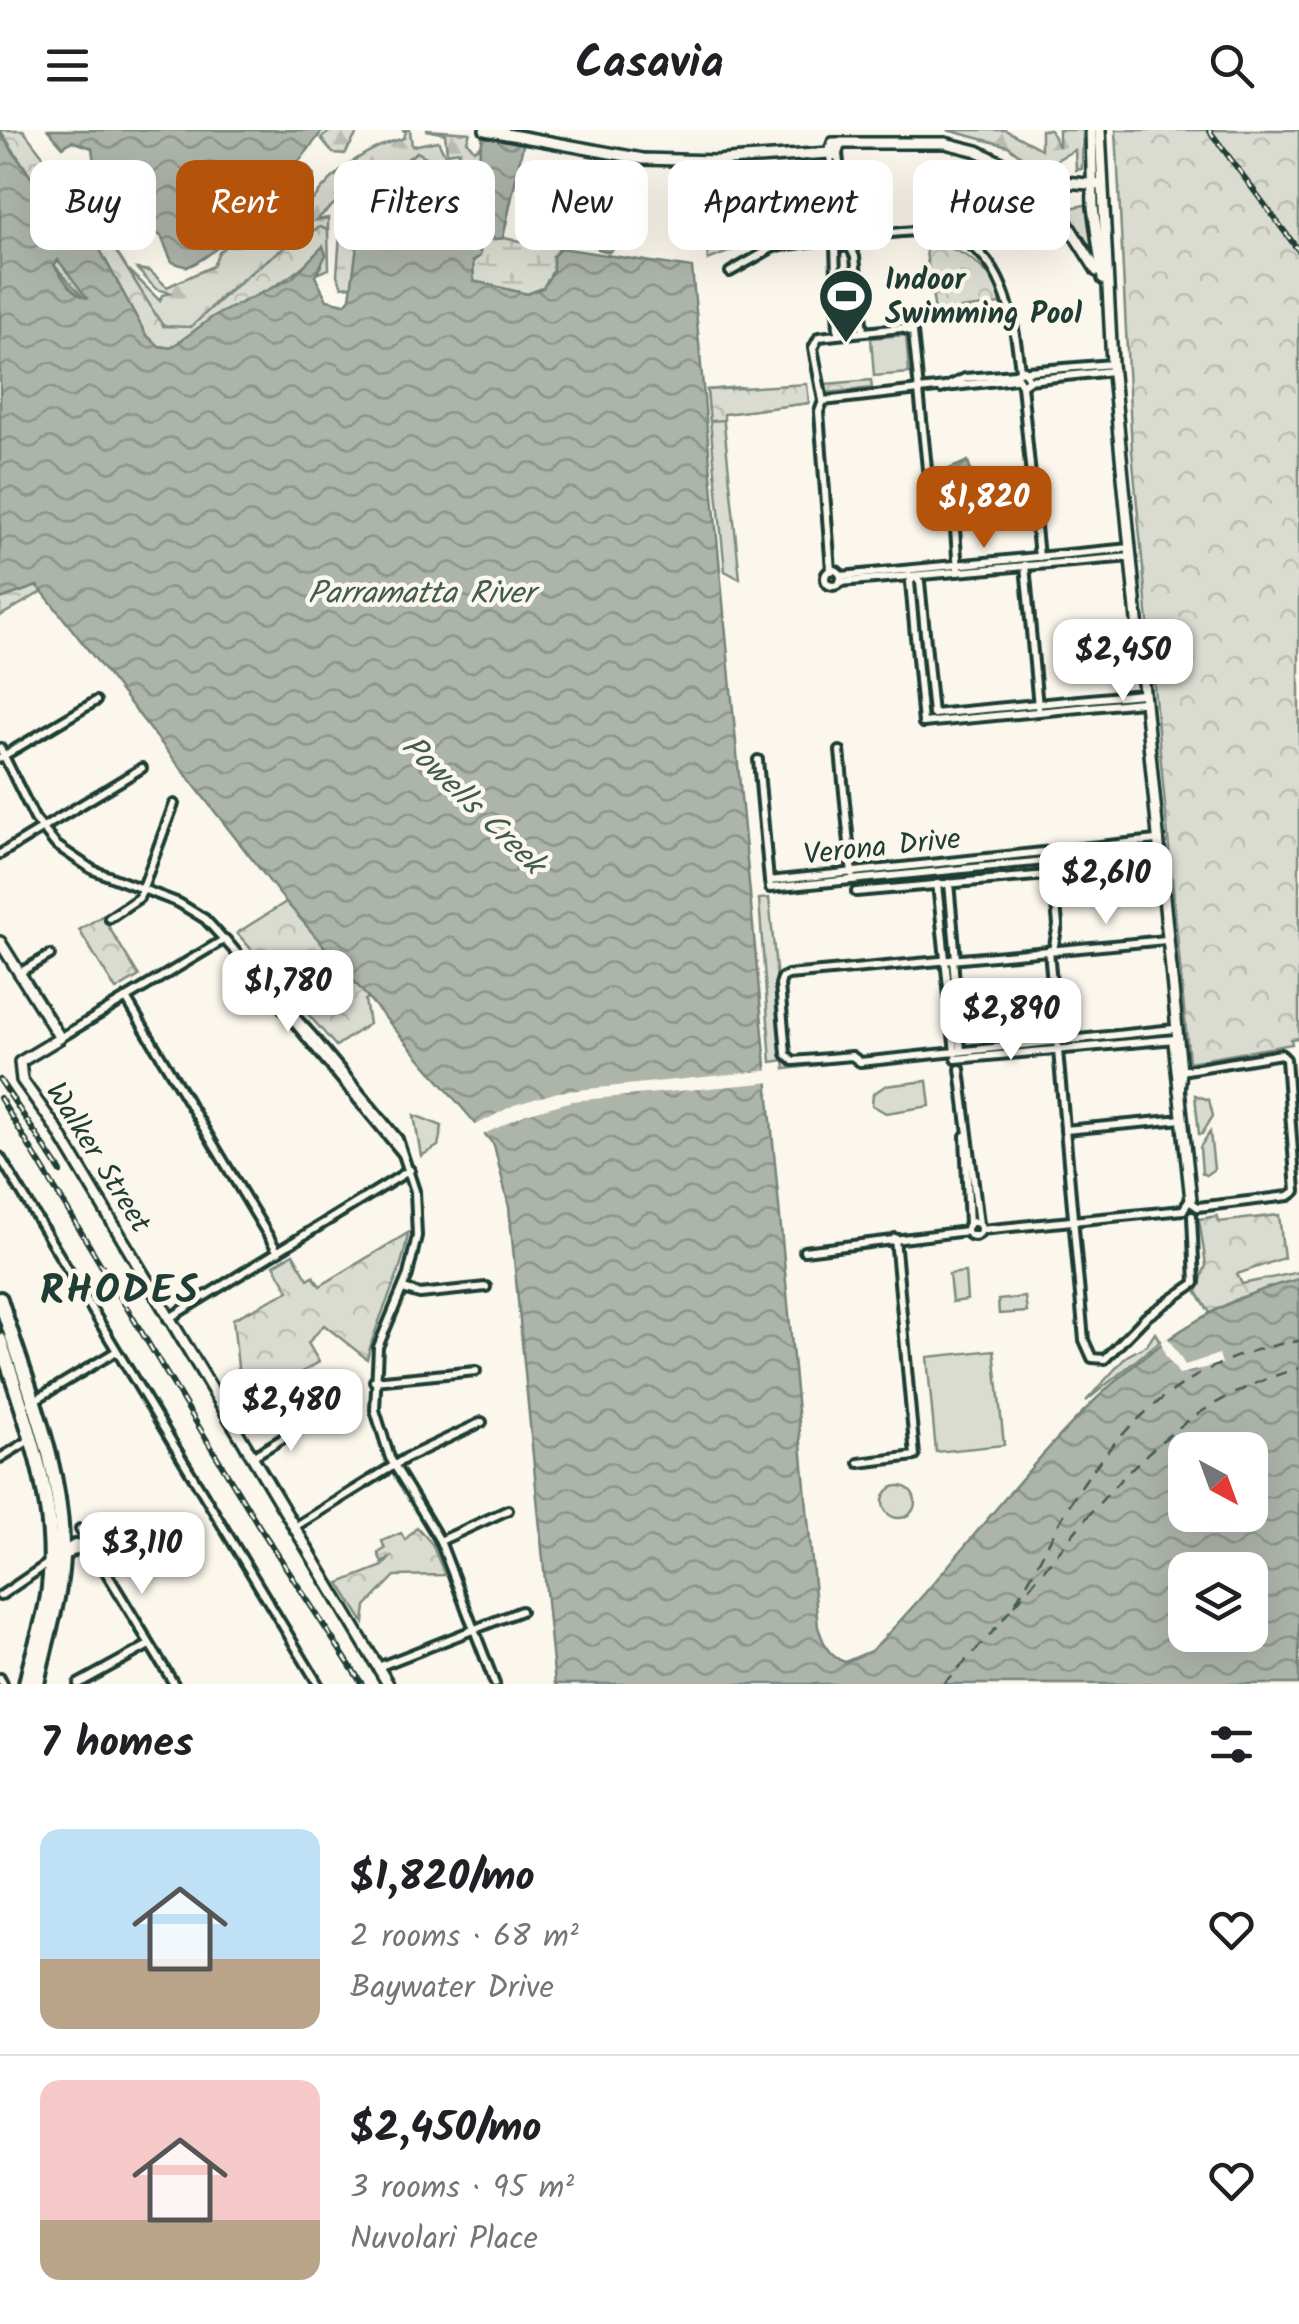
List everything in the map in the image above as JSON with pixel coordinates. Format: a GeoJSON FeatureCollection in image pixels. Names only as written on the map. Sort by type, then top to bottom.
{"type":"FeatureCollection","features":[{"type":"Feature","properties":{"kind":"highway"},"geometry":{"type":"LineString","coordinates":[[0,1299],[32,1402],[57,1559],[38,1684]]}},
{"type":"Feature","properties":{"kind":"highway"},"geometry":{"type":"LineString","coordinates":[[0,1340],[36,1437]]}},
{"type":"Feature","properties":{"kind":"highway"},"geometry":{"type":"LineString","coordinates":[[26,1684],[57,1559],[75,1547],[91,1546]]}},
{"type":"Feature","properties":{"kind":"street"},"geometry":{"type":"LineString","coordinates":[[486,130],[570,146],[715,155],[833,151],[910,140],[946,143],[995,160]]}},
{"type":"Feature","properties":{"kind":"street"},"geometry":{"type":"LineString","coordinates":[[1054,874],[1058,925],[1051,950],[1057,1045],[1084,1340],[1090,1357],[1100,1360],[1146,1317],[1195,1283],[1194,1203],[1179,1091],[1106,286],[1098,265],[1090,130]]}},
{"type":"Feature","properties":{"kind":"street"},"geometry":{"type":"LineString","coordinates":[[1096,185],[1100,130]]}},
{"type":"Feature","properties":{"kind":"street"},"geometry":{"type":"LineString","coordinates":[[833,151],[834,160]]}},
{"type":"Feature","properties":{"kind":"street"},"geometry":{"type":"LineString","coordinates":[[1070,183],[1096,185]]}},
{"type":"Feature","properties":{"kind":"street"},"geometry":{"type":"LineString","coordinates":[[1070,228],[1106,286]]}},
{"type":"Feature","properties":{"kind":"street"},"geometry":{"type":"LineString","coordinates":[[893,236],[930,232],[974,252],[994,270],[1010,299],[1040,560]]}},
{"type":"Feature","properties":{"kind":"street"},"geometry":{"type":"LineString","coordinates":[[730,272],[767,250]]}},
{"type":"Feature","properties":{"kind":"street"},"geometry":{"type":"LineString","coordinates":[[833,250],[838,334]]}},
{"type":"Feature","properties":{"kind":"street"},"geometry":{"type":"LineString","coordinates":[[854,250],[863,332]]}},
{"type":"Feature","properties":{"kind":"street"},"geometry":{"type":"LineString","coordinates":[[958,568],[954,515],[932,516],[913,332],[901,328],[838,334],[814,342],[816,384],[823,401],[819,412],[831,571],[828,583],[1131,552]]}},
{"type":"Feature","properties":{"kind":"street"},"geometry":{"type":"LineString","coordinates":[[823,401],[1112,367]]}},
{"type":"Feature","properties":{"kind":"street"},"geometry":{"type":"LineString","coordinates":[[1024,562],[1038,708]]}},
{"type":"Feature","properties":{"kind":"street"},"geometry":{"type":"LineString","coordinates":[[831,571],[840,579]]}},
{"type":"Feature","properties":{"kind":"street"},"geometry":{"type":"LineString","coordinates":[[914,572],[920,582],[933,714]]}},
{"type":"Feature","properties":{"kind":"street"},"geometry":{"type":"LineString","coordinates":[[914,572],[910,582],[923,724]]}},
{"type":"Feature","properties":{"kind":"street"},"geometry":{"type":"LineString","coordinates":[[923,724],[933,714],[1142,698]]}},
{"type":"Feature","properties":{"kind":"street"},"geometry":{"type":"LineString","coordinates":[[96,701],[1,754],[42,828],[78,862],[190,908],[225,939],[403,1154],[410,1170],[418,1224],[402,1289],[382,1333],[374,1381],[380,1431],[394,1465],[440,1541],[494,1684]]}},
{"type":"Feature","properties":{"kind":"street"},"geometry":{"type":"LineString","coordinates":[[923,724],[1038,708]]}},
{"type":"Feature","properties":{"kind":"street"},"geometry":{"type":"LineString","coordinates":[[840,751],[853,876]]}},
{"type":"Feature","properties":{"kind":"street","name":"Verona Drive"},"geometry":{"type":"LineString","coordinates":[[758,760],[770,888],[941,867],[1052,860],[1156,845]]}},
{"type":"Feature","properties":{"kind":"street"},"geometry":{"type":"LineString","coordinates":[[0,854],[142,768]]}},
{"type":"Feature","properties":{"kind":"street"},"geometry":{"type":"LineString","coordinates":[[108,918],[136,902],[143,890],[174,804]]}},
{"type":"Feature","properties":{"kind":"street","name":"Verona Drive"},"geometry":{"type":"LineString","coordinates":[[941,867],[1051,851],[1156,845]]}},
{"type":"Feature","properties":{"kind":"street"},"geometry":{"type":"LineString","coordinates":[[1051,851],[1052,860]]}},
{"type":"Feature","properties":{"kind":"street","name":"Verona Drive"},"geometry":{"type":"LineString","coordinates":[[856,892],[1159,864]]}},
{"type":"Feature","properties":{"kind":"street"},"geometry":{"type":"LineString","coordinates":[[948,883],[968,1228],[976,1237],[980,1227],[965,1134]]}},
{"type":"Feature","properties":{"kind":"street"},"geometry":{"type":"LineString","coordinates":[[938,884],[951,960]]}},
{"type":"Feature","properties":{"kind":"street"},"geometry":{"type":"LineString","coordinates":[[0,942],[60,1038],[225,939]]}},
{"type":"Feature","properties":{"kind":"street"},"geometry":{"type":"LineString","coordinates":[[1166,940],[782,978],[789,1060],[852,1056],[860,1062],[1174,1034]]}},
{"type":"Feature","properties":{"kind":"street"},"geometry":{"type":"LineString","coordinates":[[19,974],[50,955]]}},
{"type":"Feature","properties":{"kind":"street"},"geometry":{"type":"LineString","coordinates":[[126,998],[278,1252]]}},
{"type":"Feature","properties":{"kind":"street"},"geometry":{"type":"LineString","coordinates":[[1174,1034],[1182,1071],[1179,1091]]}},
{"type":"Feature","properties":{"kind":"street","name":"Walker Street"},"geometry":{"type":"LineString","coordinates":[[60,1038],[18,1067],[388,1684]]}},
{"type":"Feature","properties":{"kind":"street"},"geometry":{"type":"LineString","coordinates":[[804,1251],[968,1228],[1074,1222],[1183,1210],[1194,1203],[1294,1194],[1298,1185],[1296,1130],[1286,1059],[1281,1054],[1182,1071]]}},
{"type":"Feature","properties":{"kind":"street"},"geometry":{"type":"LineString","coordinates":[[1065,1130],[1182,1119]]}},
{"type":"Feature","properties":{"kind":"street"},"geometry":{"type":"LineString","coordinates":[[0,1157],[318,1684]]}},
{"type":"Feature","properties":{"kind":"street"},"geometry":{"type":"LineString","coordinates":[[168,1319],[410,1170]]}},
{"type":"Feature","properties":{"kind":"street"},"geometry":{"type":"LineString","coordinates":[[1183,1210],[1192,1216]]}},
{"type":"Feature","properties":{"kind":"street"},"geometry":{"type":"LineString","coordinates":[[859,1462],[915,1456],[895,1238]]}},
{"type":"Feature","properties":{"kind":"street"},"geometry":{"type":"LineString","coordinates":[[402,1289],[420,1294],[486,1286]]}},
{"type":"Feature","properties":{"kind":"street"},"geometry":{"type":"LineString","coordinates":[[32,1402],[115,1352]]}},
{"type":"Feature","properties":{"kind":"street"},"geometry":{"type":"LineString","coordinates":[[374,1381],[476,1371]]}},
{"type":"Feature","properties":{"kind":"street"},"geometry":{"type":"LineString","coordinates":[[251,1458],[313,1420]]}},
{"type":"Feature","properties":{"kind":"street"},"geometry":{"type":"LineString","coordinates":[[293,1528],[394,1465],[482,1422]]}},
{"type":"Feature","properties":{"kind":"street"},"geometry":{"type":"LineString","coordinates":[[0,1458],[36,1437]]}},
{"type":"Feature","properties":{"kind":"street"},"geometry":{"type":"LineString","coordinates":[[440,1541],[508,1510]]}},
{"type":"Feature","properties":{"kind":"street"},"geometry":{"type":"LineString","coordinates":[[80,1529],[174,1684]]}},
{"type":"Feature","properties":{"kind":"street"},"geometry":{"type":"LineString","coordinates":[[0,1596],[57,1559]]}},
{"type":"Feature","properties":{"kind":"street"},"geometry":{"type":"LineString","coordinates":[[378,1667],[521,1610]]}},
{"type":"Feature","properties":{"kind":"street"},"geometry":{"type":"LineString","coordinates":[[78,1684],[150,1644]]}},
{"type":"Feature","properties":{"kind":"green space"},"geometry":{"type":"Polygon","coordinates":[[[0,130],[23,130],[46,160],[30,160],[30,175],[0,130]]]}},
{"type":"Feature","properties":{"kind":"green space"},"geometry":{"type":"Polygon","coordinates":[[[332,130],[359,130],[345,154],[333,153],[321,138],[332,130]]]}},
{"type":"Feature","properties":{"kind":"green space"},"geometry":{"type":"Polygon","coordinates":[[[402,130],[410,130],[412,146],[438,141],[448,160],[431,160],[417,152],[406,160],[356,160],[404,138],[406,131],[402,130]]]}},
{"type":"Feature","properties":{"kind":"green space"},"geometry":{"type":"Polygon","coordinates":[[[426,130],[470,133],[467,141],[474,150],[480,146],[480,160],[456,160],[460,151],[447,153],[445,134],[426,130]]]}},
{"type":"Feature","properties":{"kind":"green space"},"geometry":{"type":"Polygon","coordinates":[[[947,130],[1005,130],[1041,149],[1041,130],[1050,130],[1059,147],[1059,130],[1083,130],[1082,169],[1076,170],[1075,150],[1056,160],[1026,160],[1008,146],[947,130]]]}},
{"type":"Feature","properties":{"kind":"green space"},"geometry":{"type":"Polygon","coordinates":[[[1116,130],[1299,130],[1299,1038],[1291,1039],[1292,1044],[1189,1062],[1132,451],[1116,130]]]}},
{"type":"Feature","properties":{"kind":"green space"},"geometry":{"type":"Polygon","coordinates":[[[417,152],[431,160],[406,160],[417,152]]]}},
{"type":"Feature","properties":{"kind":"green space"},"geometry":{"type":"Polygon","coordinates":[[[334,177],[334,204],[316,220],[328,218],[328,230],[320,227],[314,230],[314,199],[334,177]]]}},
{"type":"Feature","properties":{"kind":"green space"},"geometry":{"type":"Polygon","coordinates":[[[1089,204],[1092,253],[1070,222],[1070,208],[1089,204]]]}},
{"type":"Feature","properties":{"kind":"green space"},"geometry":{"type":"Polygon","coordinates":[[[314,230],[328,230],[329,269],[316,274],[322,265],[316,254],[283,281],[171,348],[159,346],[146,335],[100,250],[114,250],[163,326],[191,327],[268,259],[281,250],[314,250],[314,230]]]}},
{"type":"Feature","properties":{"kind":"green space"},"geometry":{"type":"Polygon","coordinates":[[[495,239],[515,240],[515,250],[559,250],[553,256],[553,271],[544,288],[527,294],[473,281],[473,261],[480,256],[480,250],[495,250],[495,239]]]}},
{"type":"Feature","properties":{"kind":"green space"},"geometry":{"type":"Polygon","coordinates":[[[281,250],[222,296],[193,326],[176,329],[157,322],[129,270],[160,301],[162,295],[172,293],[156,289],[137,269],[150,271],[167,287],[213,266],[219,252],[281,250]]]}},
{"type":"Feature","properties":{"kind":"green space"},"geometry":{"type":"Polygon","coordinates":[[[339,250],[357,250],[352,286],[342,287],[337,275],[339,250]]]}},
{"type":"Feature","properties":{"kind":"green space"},"geometry":{"type":"Polygon","coordinates":[[[708,250],[733,250],[708,260],[708,250]]]}},
{"type":"Feature","properties":{"kind":"green space"},"geometry":{"type":"Polygon","coordinates":[[[926,250],[954,250],[974,261],[992,280],[1001,304],[935,312],[926,250]]]}},
{"type":"Feature","properties":{"kind":"green space"},"geometry":{"type":"Polygon","coordinates":[[[58,260],[86,291],[86,300],[54,265],[58,260]]]}},
{"type":"Feature","properties":{"kind":"green space"},"geometry":{"type":"Polygon","coordinates":[[[906,335],[909,373],[874,376],[871,338],[906,335]]]}},
{"type":"Feature","properties":{"kind":"green space"},"geometry":{"type":"Polygon","coordinates":[[[871,380],[872,388],[826,393],[826,384],[871,380]]]}},
{"type":"Feature","properties":{"kind":"green space"},"geometry":{"type":"Polygon","coordinates":[[[807,384],[809,403],[724,414],[724,420],[710,421],[707,390],[807,384]]]}},
{"type":"Feature","properties":{"kind":"green space"},"geometry":{"type":"Polygon","coordinates":[[[740,387],[809,403],[723,414],[740,579],[725,571],[707,390],[740,387]]]}},
{"type":"Feature","properties":{"kind":"green space"},"geometry":{"type":"Polygon","coordinates":[[[977,479],[978,485],[961,487],[962,501],[940,500],[939,492],[952,491],[958,481],[977,479]]]}},
{"type":"Feature","properties":{"kind":"green space"},"geometry":{"type":"Polygon","coordinates":[[[914,583],[917,586],[930,705],[923,705],[914,583]]]}},
{"type":"Feature","properties":{"kind":"green space"},"geometry":{"type":"Polygon","coordinates":[[[37,586],[43,591],[0,616],[0,599],[37,586]]]}},
{"type":"Feature","properties":{"kind":"green space"},"geometry":{"type":"Polygon","coordinates":[[[769,898],[785,1061],[794,1066],[850,1061],[785,1069],[784,1060],[771,1062],[759,899],[769,898]]]}},
{"type":"Feature","properties":{"kind":"green space"},"geometry":{"type":"Polygon","coordinates":[[[286,902],[370,996],[365,1000],[369,1024],[336,1046],[237,933],[286,902]]]}},
{"type":"Feature","properties":{"kind":"green space"},"geometry":{"type":"Polygon","coordinates":[[[102,916],[139,976],[116,990],[79,930],[102,916]]]}},
{"type":"Feature","properties":{"kind":"green space"},"geometry":{"type":"Polygon","coordinates":[[[927,1081],[930,1106],[886,1113],[872,1105],[873,1094],[885,1086],[927,1081]]]}},
{"type":"Feature","properties":{"kind":"green space"},"geometry":{"type":"Polygon","coordinates":[[[1195,1095],[1209,1100],[1213,1116],[1202,1134],[1199,1134],[1195,1095]]]}},
{"type":"Feature","properties":{"kind":"green space"},"geometry":{"type":"Polygon","coordinates":[[[414,1115],[442,1126],[438,1146],[421,1156],[414,1115]]]}},
{"type":"Feature","properties":{"kind":"green space"},"geometry":{"type":"Polygon","coordinates":[[[1210,1132],[1214,1169],[1206,1175],[1202,1173],[1200,1147],[1210,1132]]]}},
{"type":"Feature","properties":{"kind":"green space"},"geometry":{"type":"Polygon","coordinates":[[[1279,1215],[1284,1258],[1237,1274],[1242,1284],[1299,1272],[1299,1279],[1239,1298],[1210,1313],[1197,1292],[1206,1265],[1199,1219],[1217,1216],[1219,1222],[1279,1215]]]}},
{"type":"Feature","properties":{"kind":"green space"},"geometry":{"type":"Polygon","coordinates":[[[408,1233],[367,1359],[324,1325],[308,1343],[319,1362],[274,1389],[263,1372],[248,1382],[238,1367],[233,1319],[289,1291],[274,1265],[293,1254],[308,1279],[313,1276],[320,1286],[408,1233]]]}},
{"type":"Feature","properties":{"kind":"green space"},"geometry":{"type":"Polygon","coordinates":[[[965,1272],[967,1300],[952,1302],[949,1274],[965,1272]]]}},
{"type":"Feature","properties":{"kind":"green space"},"geometry":{"type":"Polygon","coordinates":[[[1025,1297],[1027,1312],[999,1314],[998,1300],[1025,1297]]]}},
{"type":"Feature","properties":{"kind":"green space"},"geometry":{"type":"Polygon","coordinates":[[[1155,1333],[1160,1341],[1086,1401],[1127,1356],[1147,1345],[1155,1333]]]}},
{"type":"Feature","properties":{"kind":"green space"},"geometry":{"type":"Polygon","coordinates":[[[994,1350],[1004,1445],[936,1452],[927,1357],[994,1350]]]}},
{"type":"Feature","properties":{"kind":"green space"},"geometry":{"type":"Polygon","coordinates":[[[899,1486],[910,1491],[915,1502],[910,1513],[899,1518],[888,1513],[883,1502],[888,1491],[899,1486]]]}},
{"type":"Feature","properties":{"kind":"green space"},"geometry":{"type":"Polygon","coordinates":[[[417,1527],[432,1544],[445,1575],[395,1576],[366,1606],[364,1623],[339,1583],[383,1566],[392,1556],[382,1563],[378,1553],[385,1549],[382,1541],[401,1533],[405,1540],[417,1527]]]}},
{"type":"Feature","properties":{"kind":"water"},"geometry":{"type":"Polygon","coordinates":[[[48,130],[323,130],[299,160],[176,160],[176,250],[214,250],[187,267],[172,262],[161,236],[156,233],[156,160],[94,160],[92,148],[72,141],[63,147],[48,130]]]}},
{"type":"Feature","properties":{"kind":"water","name":"Parramatta River"},"geometry":{"type":"Polygon","coordinates":[[[484,130],[524,130],[520,160],[515,160],[515,182],[503,238],[495,239],[495,160],[479,160],[484,130]]]}},
{"type":"Feature","properties":{"kind":"water","name":"Parramatta River"},"geometry":{"type":"Polygon","coordinates":[[[0,133],[30,176],[30,250],[100,250],[146,335],[159,346],[171,348],[214,316],[292,278],[323,246],[326,255],[315,276],[327,300],[345,304],[350,298],[356,250],[480,250],[480,256],[473,261],[474,281],[527,294],[543,288],[553,271],[553,256],[559,250],[692,268],[818,1627],[827,1648],[845,1662],[871,1651],[1063,1433],[1115,1382],[1171,1337],[1232,1302],[1299,1279],[1299,1684],[555,1684],[509,1207],[494,1145],[281,896],[42,591],[37,586],[0,599],[0,133]],[[58,260],[54,265],[65,280],[77,294],[87,298],[58,260]]]}},
{"type":"Feature","properties":{"kind":"water"},"geometry":{"type":"Polygon","coordinates":[[[968,461],[972,476],[957,478],[950,490],[942,490],[942,472],[968,461]]]}},
{"type":"Feature","properties":{"kind":"pier"},"geometry":{"type":"Polygon","coordinates":[[[772,1070],[773,1082],[572,1101],[526,1114],[480,1136],[472,1127],[514,1105],[558,1092],[772,1070]]]}},
{"type":"Feature","properties":{"kind":"pier"},"geometry":{"type":"Polygon","coordinates":[[[1168,1338],[1185,1365],[1219,1354],[1222,1364],[1179,1374],[1161,1342],[1168,1338]]]}},
{"type":"Feature","properties":{"kind":"ferry route"},"geometry":{"type":"LineString","coordinates":[[943,1684],[1010,1610],[1078,1491],[1121,1436],[1172,1391],[1201,1373],[1265,1348],[1299,1341]]}},
{"type":"Feature","properties":{"kind":"ferry route"},"geometry":{"type":"LineString","coordinates":[[1015,1605],[1107,1495],[1171,1433],[1250,1386],[1299,1368]]}},
{"type":"Feature","properties":{"kind":"railway"},"geometry":{"type":"LineString","coordinates":[[1209,130],[1299,251]]}},
{"type":"Feature","properties":{"kind":"railway"},"geometry":{"type":"LineString","coordinates":[[0,1080],[61,1172]]}},
{"type":"Feature","properties":{"kind":"railway"},"geometry":{"type":"LineString","coordinates":[[0,1098],[257,1523],[362,1684]]}},
{"type":"Feature","properties":{"kind":"place","name":"Indoor Swimming Pool"},"geometry":{"type":"Point","coordinates":[846,345]}},
{"type":"Feature","properties":{"kind":"district","name":"RHODES"},"geometry":{"type":"Point","coordinates":[120,1289]}},
{"type":"Feature","properties":{"kind":"water label","name":"Powells Creek"},"geometry":{"type":"Point","coordinates":[474,804]}}]}
